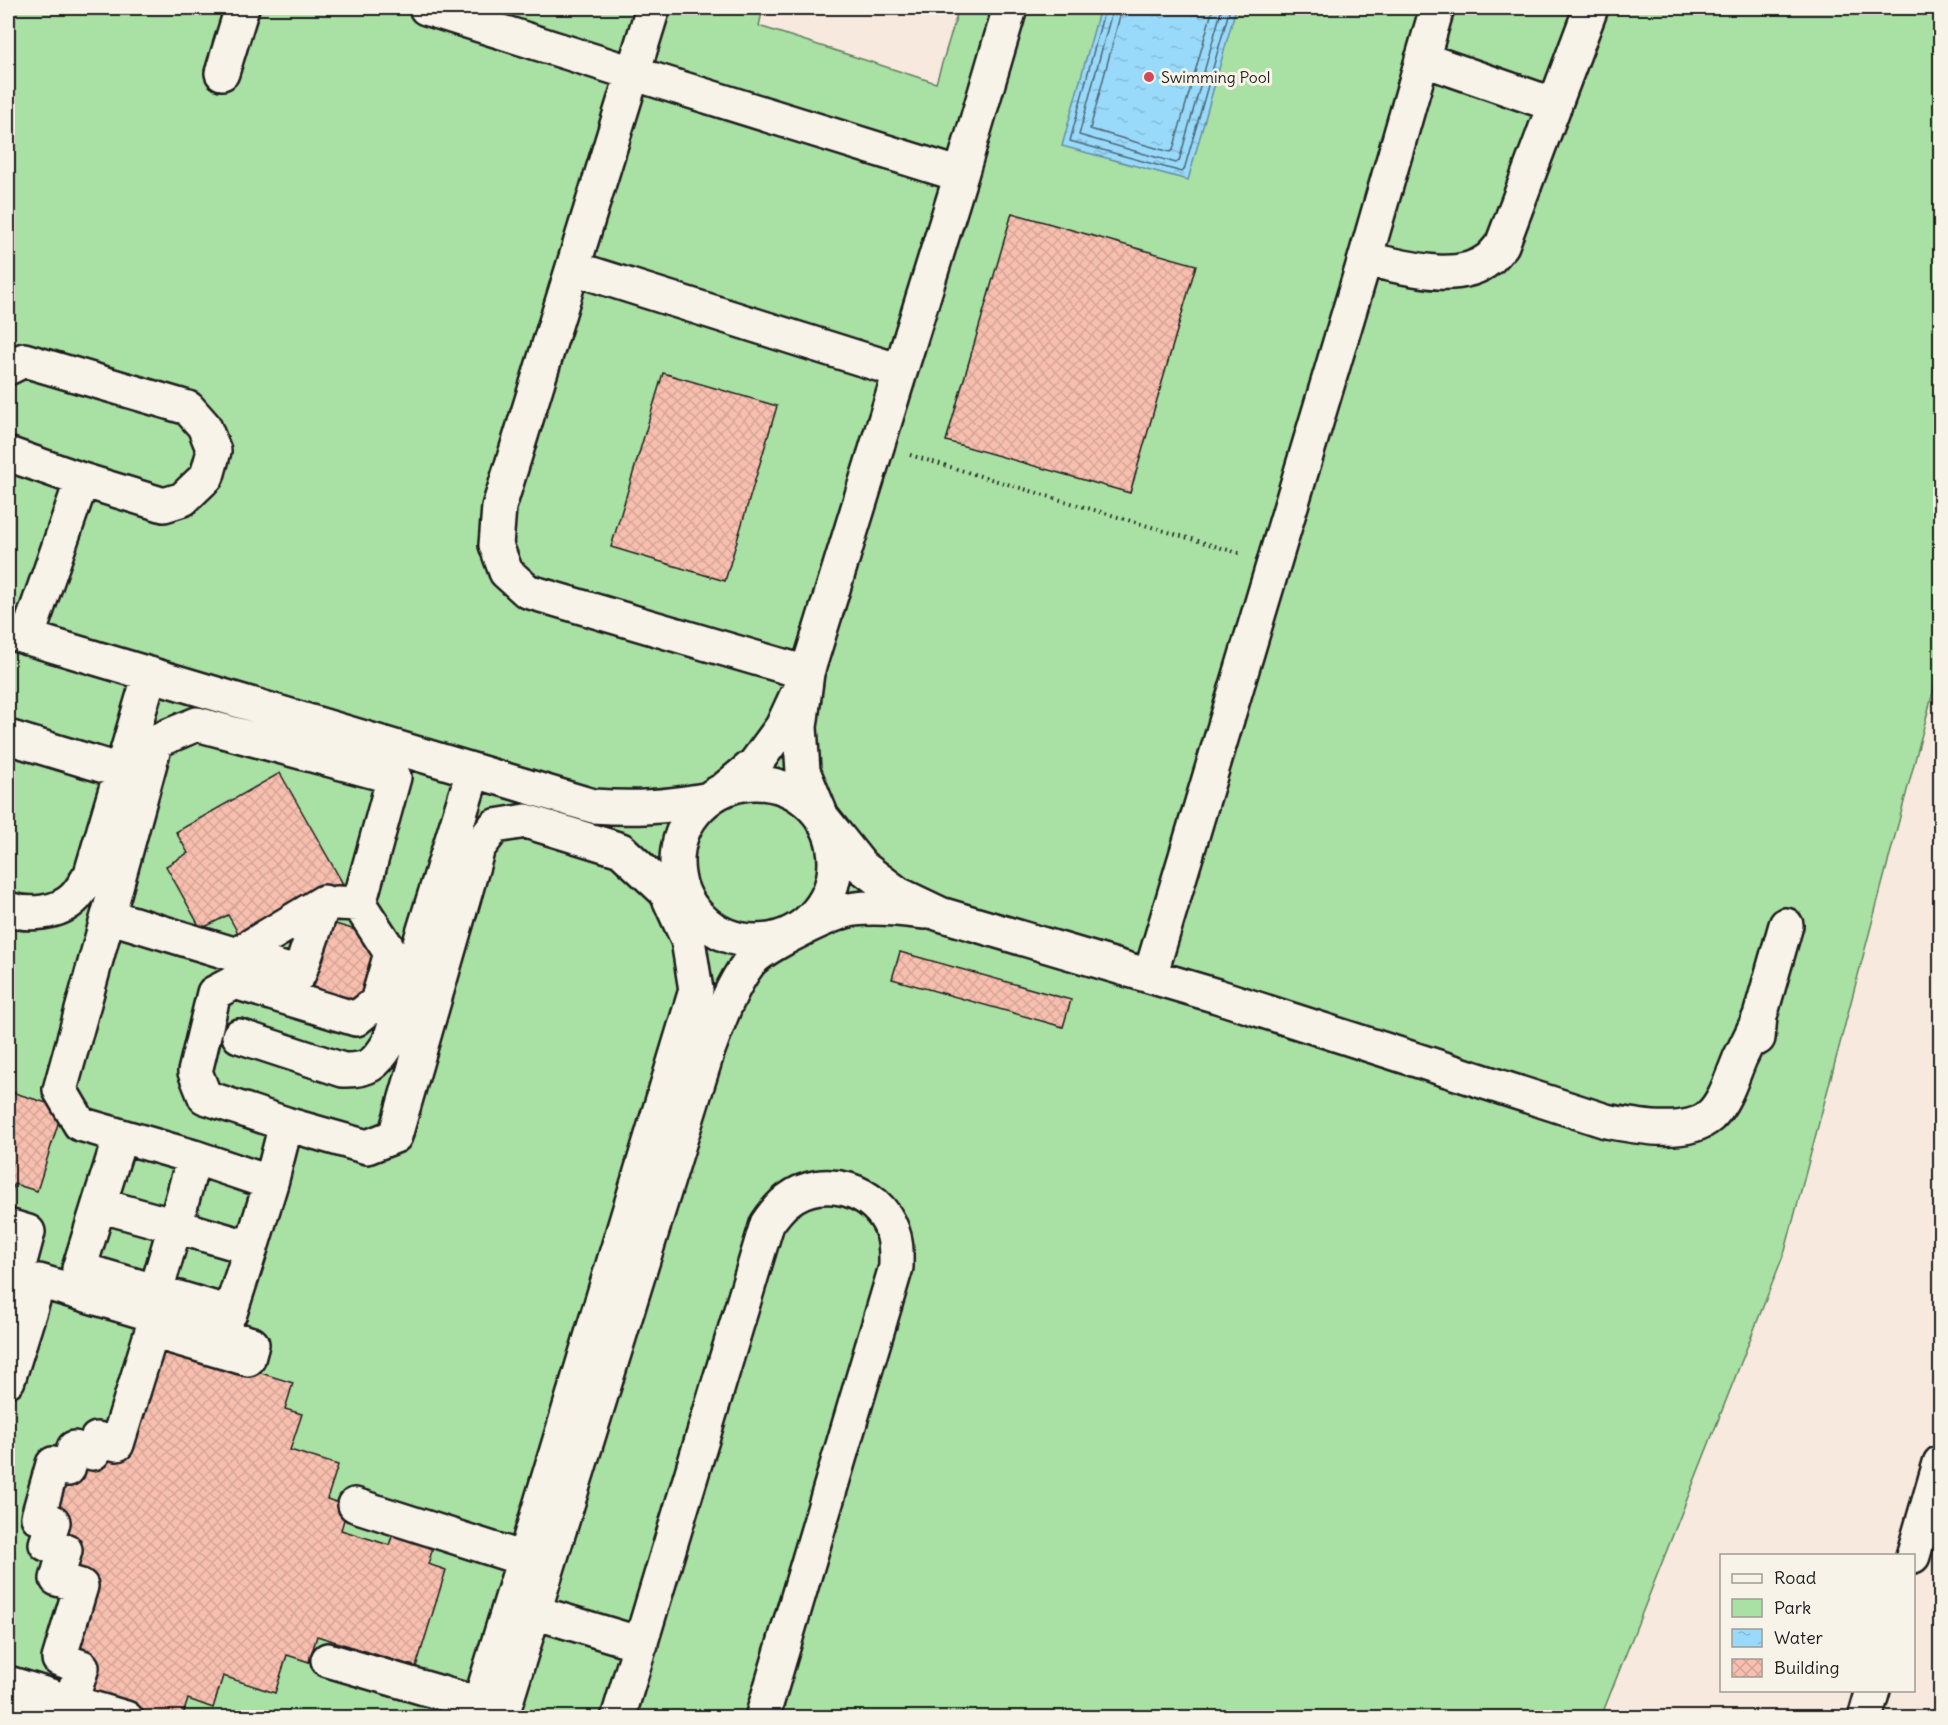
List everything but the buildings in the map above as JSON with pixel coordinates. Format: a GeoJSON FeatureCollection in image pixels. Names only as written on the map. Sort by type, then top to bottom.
{"type":"FeatureCollection","features":[{"type":"Feature","properties":{"kind":"street"},"geometry":{"type":"LineString","coordinates":[[222,73],[242,8]]}},
{"type":"Feature","properties":{"kind":"street"},"geometry":{"type":"LineString","coordinates":[[426,8],[961,175]]}},
{"type":"Feature","properties":{"kind":"street"},"geometry":{"type":"LineString","coordinates":[[653,8],[500,507],[496,545],[506,572],[527,591],[807,673]]}},
{"type":"Feature","properties":{"kind":"street"},"geometry":{"type":"LineString","coordinates":[[708,1050],[713,997],[711,960],[687,901],[676,866],[678,841],[688,818],[755,764],[782,727],[807,673],[961,175],[1010,8]]}},
{"type":"Feature","properties":{"kind":"street"},"geometry":{"type":"LineString","coordinates":[[1150,976],[1365,260],[1437,8]]}},
{"type":"Feature","properties":{"kind":"street"},"geometry":{"type":"LineString","coordinates":[[1365,260],[1443,273],[1475,268],[1490,259],[1502,245],[1591,8]]}},
{"type":"Feature","properties":{"kind":"street"},"geometry":{"type":"LineString","coordinates":[[1422,59],[1555,105]]}},
{"type":"Feature","properties":{"kind":"street"},"geometry":{"type":"LineString","coordinates":[[573,268],[900,371]]}},
{"type":"Feature","properties":{"kind":"street"},"geometry":{"type":"LineString","coordinates":[[8,368],[24,360],[188,408],[204,426],[214,451],[207,476],[183,499],[164,505],[8,454]]}},
{"type":"Feature","properties":{"kind":"street"},"geometry":{"type":"LineString","coordinates":[[82,480],[17,635],[593,806],[668,807],[752,782],[779,786],[804,797],[862,867],[898,894],[940,914]]}},
{"type":"Feature","properties":{"kind":"street"},"geometry":{"type":"LineString","coordinates":[[485,1713],[534,1612],[708,1050],[727,1002],[750,962],[796,931],[816,914],[829,892],[836,866],[833,841],[802,771],[800,727],[807,673]]}},
{"type":"Feature","properties":{"kind":"street"},"geometry":{"type":"LineString","coordinates":[[8,909],[20,914],[51,911],[74,899],[92,874],[150,674]]}},
{"type":"Feature","properties":{"kind":"street"},"geometry":{"type":"LineString","coordinates":[[271,1183],[194,1157],[80,1124],[60,1090],[156,741],[197,724],[394,777],[359,904],[391,953],[377,1002],[356,1018],[235,982],[214,993],[195,1072],[205,1096],[286,1124],[367,1147],[395,1136],[478,848],[495,826],[526,821],[621,850],[666,892],[688,940],[696,990],[524,1559],[485,1713]]}},
{"type":"Feature","properties":{"kind":"street"},"geometry":{"type":"LineString","coordinates":[[8,737],[121,771]]}},
{"type":"Feature","properties":{"kind":"street"},"geometry":{"type":"LineString","coordinates":[[239,1036],[343,1070],[357,1071],[369,1067],[381,1056],[389,1043],[473,772]]}},
{"type":"Feature","properties":{"kind":"street"},"geometry":{"type":"LineString","coordinates":[[593,806],[628,827],[658,856],[687,901],[710,927],[730,937],[752,942],[775,939],[854,909],[899,908],[940,914],[1216,996],[1606,1121],[1637,1126],[1679,1128],[1697,1123],[1709,1116],[1724,1096],[1761,1016],[1786,925]]}},
{"type":"Feature","properties":{"kind":"street"},"geometry":{"type":"LineString","coordinates":[[236,955],[324,902],[359,904]]}},
{"type":"Feature","properties":{"kind":"street"},"geometry":{"type":"LineString","coordinates":[[108,916],[299,974],[324,902]]}},
{"type":"Feature","properties":{"kind":"street"},"geometry":{"type":"LineString","coordinates":[[120,1137],[79,1269],[230,1313],[271,1183],[286,1124]]}},
{"type":"Feature","properties":{"kind":"street"},"geometry":{"type":"LineString","coordinates":[[156,1292],[194,1157]]}},
{"type":"Feature","properties":{"kind":"street"},"geometry":{"type":"LineString","coordinates":[[618,1718],[767,1224],[783,1205],[804,1191],[820,1187],[838,1187],[854,1191],[870,1200],[883,1214],[892,1230],[897,1249],[896,1267],[762,1718]]}},
{"type":"Feature","properties":{"kind":"street"},"geometry":{"type":"LineString","coordinates":[[99,1205],[250,1248]]}},
{"type":"Feature","properties":{"kind":"street"},"geometry":{"type":"LineString","coordinates":[[8,1226],[28,1232],[8,1306]]}},
{"type":"Feature","properties":{"kind":"street"},"geometry":{"type":"LineString","coordinates":[[8,1380],[39,1281],[252,1344],[248,1359],[152,1331],[117,1444],[97,1438],[93,1453],[74,1448],[68,1469],[53,1464],[38,1517],[53,1521],[46,1544],[65,1550],[57,1579],[81,1586],[59,1659],[82,1666],[34,1711]]}},
{"type":"Feature","properties":{"kind":"street"},"geometry":{"type":"LineString","coordinates":[[1914,1554],[1941,1463]]}},
{"type":"Feature","properties":{"kind":"street"},"geometry":{"type":"LineString","coordinates":[[355,1505],[524,1559]]}},
{"type":"Feature","properties":{"kind":"street"},"geometry":{"type":"LineString","coordinates":[[534,1612],[641,1644]]}},
{"type":"Feature","properties":{"kind":"street"},"geometry":{"type":"LineString","coordinates":[[328,1660],[485,1713]]}},
{"type":"Feature","properties":{"kind":"street"},"geometry":{"type":"LineString","coordinates":[[8,1683],[34,1711],[126,1718]]}},
{"type":"Feature","properties":{"kind":"street"},"geometry":{"type":"LineString","coordinates":[[1864,1718],[1872,1692]]}},
{"type":"Feature","properties":{"kind":"path"},"geometry":{"type":"LineString","coordinates":[[877,445],[1274,564]]}},
{"type":"Feature","properties":{"kind":"green space"},"geometry":{"type":"Polygon","coordinates":[[[8,8],[763,8],[759,26],[936,83],[959,8],[1940,8],[1940,666],[1785,1251],[1601,1717],[8,1718],[8,8]]]}},
{"type":"Feature","properties":{"kind":"water","name":"Swimming Pool"},"geometry":{"type":"Polygon","coordinates":[[[1100,8],[1236,8],[1188,180],[1062,146],[1100,8]]]}},
{"type":"Feature","properties":{"kind":"place","name":"Swimming Pool"},"geometry":{"type":"Point","coordinates":[1149,77]}}]}
